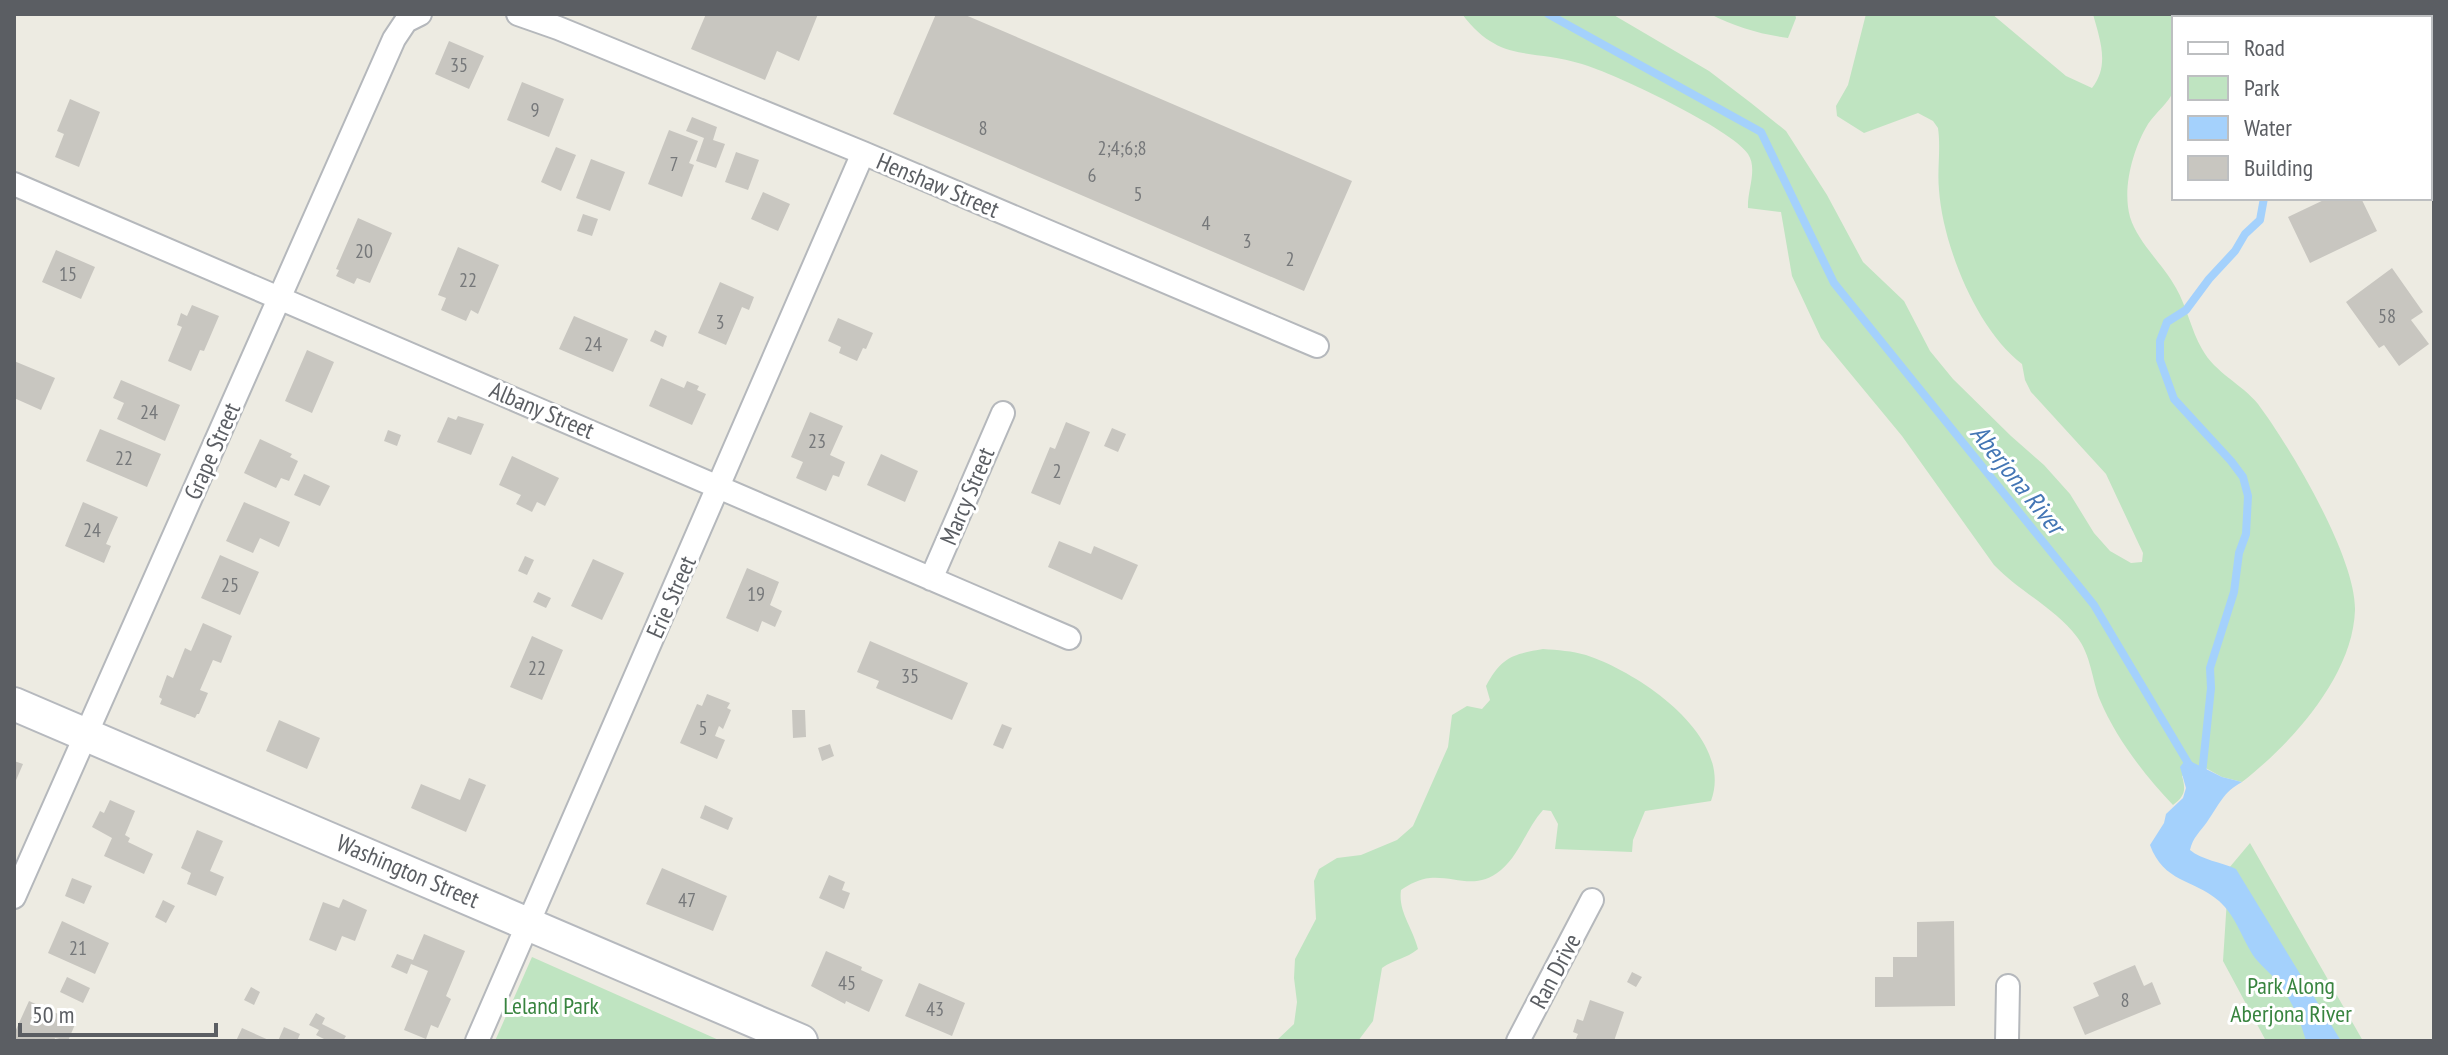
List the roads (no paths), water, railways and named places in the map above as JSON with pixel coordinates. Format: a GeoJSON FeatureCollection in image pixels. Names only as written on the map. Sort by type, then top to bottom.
{"type":"FeatureCollection","features":[{"type":"Feature","properties":{"kind":"main road","name":"Washington Street"},"geometry":{"type":"LineString","coordinates":[[14,704],[801,1041]]}},
{"type":"Feature","properties":{"kind":"street","name":"Grape Street"},"geometry":{"type":"LineString","coordinates":[[14,897],[394,39],[406,21],[420,14]]}},
{"type":"Feature","properties":{"kind":"street"},"geometry":{"type":"LineString","coordinates":[[518,14],[561,21]]}},
{"type":"Feature","properties":{"kind":"street","name":"Henshaw Street"},"geometry":{"type":"LineString","coordinates":[[561,21],[1317,346]]}},
{"type":"Feature","properties":{"kind":"street","name":"Erie Street"},"geometry":{"type":"LineString","coordinates":[[477,1041],[863,153]]}},
{"type":"Feature","properties":{"kind":"street","name":"Albany Street"},"geometry":{"type":"LineString","coordinates":[[14,184],[1069,638]]}},
{"type":"Feature","properties":{"kind":"street","name":"Marcy Street"},"geometry":{"type":"LineString","coordinates":[[931,579],[1003,413]]}},
{"type":"Feature","properties":{"kind":"street","name":"Ran Drive"},"geometry":{"type":"LineString","coordinates":[[1518,1041],[1592,900]]}},
{"type":"Feature","properties":{"kind":"street"},"geometry":{"type":"LineString","coordinates":[[2007,1041],[2008,986]]}},
{"type":"Feature","properties":{"kind":"water"},"geometry":{"type":"Polygon","coordinates":[[[2186,759],[2222,777],[2242,782],[2222,799],[2190,850],[2236,869],[2341,1041],[2306,1041],[2289,998],[2255,958],[2225,907],[2209,894],[2171,873],[2156,857],[2150,845],[2166,814],[2183,798],[2186,788],[2180,767],[2186,759]]]}},
{"type":"Feature","properties":{"kind":"waterway","name":"Aberjona River"},"geometry":{"type":"LineString","coordinates":[[1548,14],[1761,132],[1834,283],[2094,605],[2191,768]]}},
{"type":"Feature","properties":{"kind":"waterway"},"geometry":{"type":"LineString","coordinates":[[2432,43],[2434,39]]}},
{"type":"Feature","properties":{"kind":"waterway"},"geometry":{"type":"LineString","coordinates":[[2202,774],[2211,688],[2210,668],[2234,592],[2239,553],[2246,534],[2248,496],[2243,477],[2231,461],[2174,399],[2160,360],[2160,341],[2167,322],[2186,310],[2235,251],[2245,234],[2260,220],[2264,200]]}},
{"type":"Feature","properties":{"kind":"park label","name":"Park Along Aberjona River"},"geometry":{"type":"Point","coordinates":[2291,999]}},
{"type":"Feature","properties":{"kind":"park label","name":"Leland Park"},"geometry":{"type":"Point","coordinates":[551,1005]}}]}
